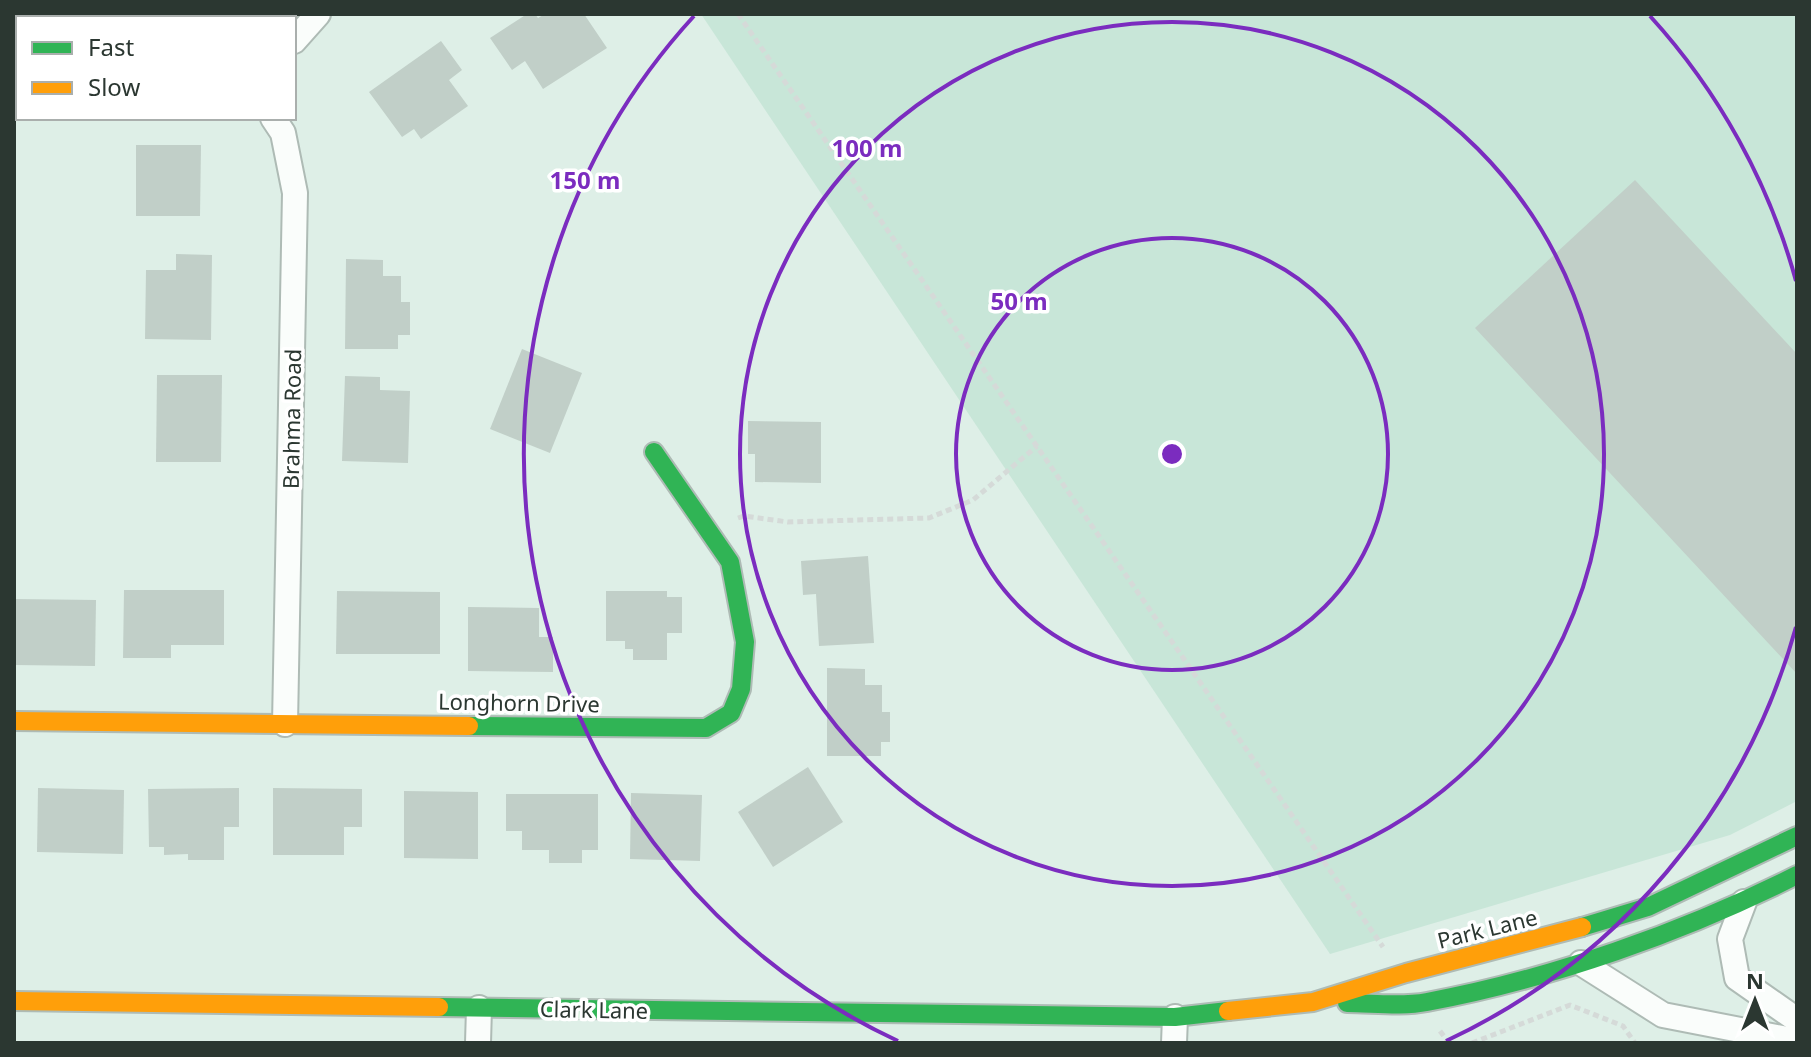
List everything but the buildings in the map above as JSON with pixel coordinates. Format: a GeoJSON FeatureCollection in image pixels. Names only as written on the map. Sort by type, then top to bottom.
{"type":"FeatureCollection","features":[{"type":"Feature","properties":{"kind":"street"},"geometry":{"type":"LineString","coordinates":[[296,39],[318,14]]}},
{"type":"Feature","properties":{"kind":"street","name":"Brahma Road"},"geometry":{"type":"LineString","coordinates":[[274,120],[283,133],[295,193],[285,724]]}},
{"type":"Feature","properties":{"kind":"street","name":"Longhorn Drive"},"geometry":{"type":"LineString","coordinates":[[14,721],[706,728],[731,713],[741,689],[745,642],[730,562],[654,452]]}},
{"type":"Feature","properties":{"kind":"street","name":"Park Lane"},"geometry":{"type":"LineString","coordinates":[[1175,1017],[1313,1002],[1406,973],[1531,942],[1648,907],[1797,836]]}},
{"type":"Feature","properties":{"kind":"street"},"geometry":{"type":"LineString","coordinates":[[1313,1002],[1424,1003],[1581,963],[1744,902],[1797,875]]}},
{"type":"Feature","properties":{"kind":"street"},"geometry":{"type":"LineString","coordinates":[[1744,902],[1730,939],[1737,978],[1797,1020]]}},
{"type":"Feature","properties":{"kind":"street"},"geometry":{"type":"LineString","coordinates":[[1581,963],[1663,1015],[1797,1041]]}},
{"type":"Feature","properties":{"kind":"street","name":"Clark Lane"},"geometry":{"type":"LineString","coordinates":[[14,1001],[1175,1017]]}},
{"type":"Feature","properties":{"kind":"street"},"geometry":{"type":"LineString","coordinates":[[478,1043],[479,1008]]}},
{"type":"Feature","properties":{"kind":"street"},"geometry":{"type":"LineString","coordinates":[[1174,1043],[1175,1017]]}},
{"type":"Feature","properties":{"kind":"path"},"geometry":{"type":"LineString","coordinates":[[738,14],[1386,953]]}},
{"type":"Feature","properties":{"kind":"path"},"geometry":{"type":"LineString","coordinates":[[710,533],[744,516],[788,522],[929,518],[973,500],[1037,446]]}},
{"type":"Feature","properties":{"kind":"path"},"geometry":{"type":"LineString","coordinates":[[1472,1043],[1570,1005],[1623,1026],[1635,1043]]}},
{"type":"Feature","properties":{"kind":"path"},"geometry":{"type":"LineString","coordinates":[[1439,1029],[1449,1043]]}},
{"type":"Feature","properties":{"kind":"green space"},"geometry":{"type":"Polygon","coordinates":[[[701,14],[1797,14],[1797,801],[1730,835],[1330,954],[701,14]]]}},
{"type":"Feature","properties":{"kind":"traffic: fast"},"geometry":{"type":"LineString","coordinates":[[469,726],[706,728],[731,713],[741,689],[745,642],[730,562],[654,452]]}},
{"type":"Feature","properties":{"kind":"traffic: fast"},"geometry":{"type":"LineString","coordinates":[[1582,927],[1648,907],[1797,836]]}},
{"type":"Feature","properties":{"kind":"traffic: fast"},"geometry":{"type":"LineString","coordinates":[[1347,1003],[1417,1003],[1474,992],[1569,967],[1709,916],[1797,875]]}},
{"type":"Feature","properties":{"kind":"traffic: fast"},"geometry":{"type":"LineString","coordinates":[[439,1007],[1175,1017],[1228,1011]]}},
{"type":"Feature","properties":{"kind":"traffic: slow"},"geometry":{"type":"LineString","coordinates":[[14,721],[469,726]]}},
{"type":"Feature","properties":{"kind":"traffic: slow"},"geometry":{"type":"LineString","coordinates":[[1228,1011],[1313,1002],[1406,973],[1582,927]]}},
{"type":"Feature","properties":{"kind":"traffic: slow"},"geometry":{"type":"LineString","coordinates":[[14,1001],[439,1007]]}}]}
